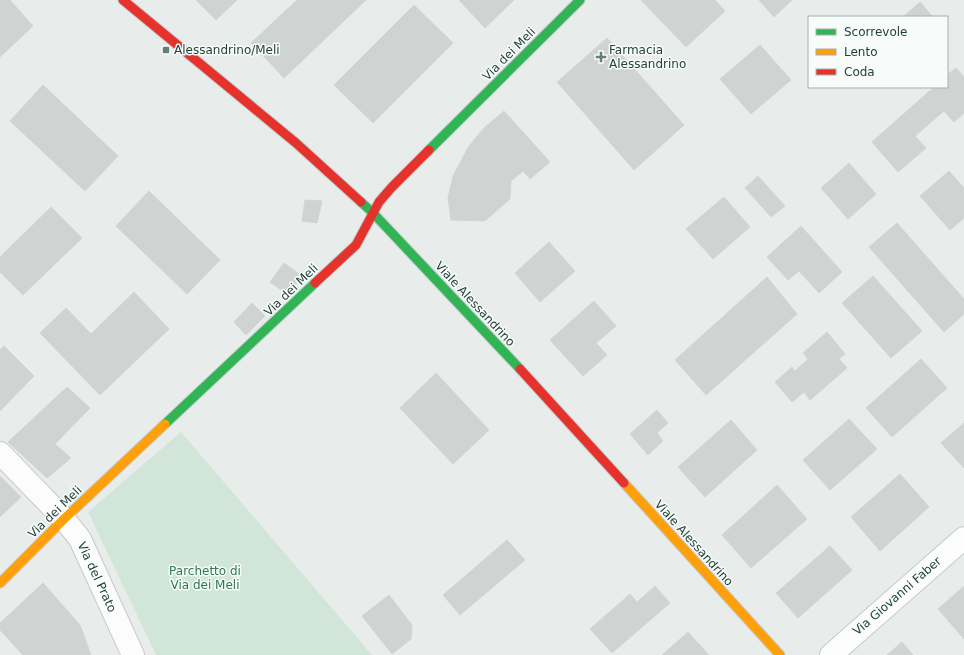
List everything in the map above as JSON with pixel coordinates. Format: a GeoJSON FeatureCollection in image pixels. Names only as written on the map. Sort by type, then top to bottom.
{"type":"FeatureCollection","features":[{"type":"Feature","properties":{"kind":"street","name":"Viale Alessandrino"},"geometry":{"type":"LineString","coordinates":[[123,0],[296,143],[373,213],[496,342],[780,655]]}},
{"type":"Feature","properties":{"kind":"street","name":"Via dei Meli"},"geometry":{"type":"LineString","coordinates":[[0,583],[64,519],[356,245],[364,235],[373,213],[381,199],[580,0]]}},
{"type":"Feature","properties":{"kind":"street","name":"Via del Prato"},"geometry":{"type":"LineString","coordinates":[[0,453],[64,519],[80,539],[133,655]]}},
{"type":"Feature","properties":{"kind":"street","name":"Via Giovanni Faber"},"geometry":{"type":"LineString","coordinates":[[830,655],[964,538]]}},
{"type":"Feature","properties":{"kind":"green space","name":"Parchetto di Via dei Meli"},"geometry":{"type":"Polygon","coordinates":[[[181,432],[372,655],[156,655],[88,512],[181,432]]]}},
{"type":"Feature","properties":{"kind":"building"},"geometry":{"type":"Polygon","coordinates":[[[0,0],[10,0],[33,26],[0,57],[0,0]]]}},
{"type":"Feature","properties":{"kind":"building"},"geometry":{"type":"Polygon","coordinates":[[[196,0],[237,0],[216,20],[196,0]]]}},
{"type":"Feature","properties":{"kind":"building"},"geometry":{"type":"Polygon","coordinates":[[[297,0],[366,0],[284,78],[251,43],[297,0]]]}},
{"type":"Feature","properties":{"kind":"building"},"geometry":{"type":"Polygon","coordinates":[[[459,0],[514,0],[485,28],[459,0]]]}},
{"type":"Feature","properties":{"kind":"building"},"geometry":{"type":"Polygon","coordinates":[[[641,0],[715,0],[725,11],[686,47],[641,0]]]}},
{"type":"Feature","properties":{"kind":"building"},"geometry":{"type":"Polygon","coordinates":[[[759,0],[792,0],[774,17],[759,0]]]}},
{"type":"Feature","properties":{"kind":"building"},"geometry":{"type":"Polygon","coordinates":[[[920,2],[932,16],[904,16],[920,2]]]}},
{"type":"Feature","properties":{"kind":"building"},"geometry":{"type":"Polygon","coordinates":[[[414,5],[453,43],[373,123],[334,85],[414,5]]]}},
{"type":"Feature","properties":{"kind":"building"},"geometry":{"type":"Polygon","coordinates":[[[607,38],[684,125],[634,170],[557,82],[607,38]]]}},
{"type":"Feature","properties":{"kind":"building"},"geometry":{"type":"Polygon","coordinates":[[[760,45],[791,80],[751,114],[720,79],[760,45]]]}},
{"type":"Feature","properties":{"kind":"building"},"geometry":{"type":"Polygon","coordinates":[[[956,68],[964,77],[964,113],[954,122],[944,111],[915,136],[926,148],[898,172],[872,142],[933,88],[948,88],[948,74],[956,68]]]}},
{"type":"Feature","properties":{"kind":"building"},"geometry":{"type":"Polygon","coordinates":[[[43,85],[118,156],[85,191],[10,121],[43,85]]]}},
{"type":"Feature","properties":{"kind":"building"},"geometry":{"type":"Polygon","coordinates":[[[504,111],[550,162],[530,179],[523,171],[511,181],[510,199],[485,221],[451,220],[448,198],[453,176],[469,146],[484,128],[504,111]]]}},
{"type":"Feature","properties":{"kind":"building"},"geometry":{"type":"Polygon","coordinates":[[[849,163],[876,194],[848,219],[821,188],[849,163]]]}},
{"type":"Feature","properties":{"kind":"building"},"geometry":{"type":"Polygon","coordinates":[[[949,171],[964,188],[964,218],[950,230],[920,196],[949,171]]]}},
{"type":"Feature","properties":{"kind":"building"},"geometry":{"type":"Polygon","coordinates":[[[758,176],[785,206],[771,217],[745,188],[758,176]]]}},
{"type":"Feature","properties":{"kind":"building"},"geometry":{"type":"Polygon","coordinates":[[[149,191],[220,260],[187,294],[116,226],[149,191]]]}},
{"type":"Feature","properties":{"kind":"building"},"geometry":{"type":"Polygon","coordinates":[[[724,197],[750,227],[713,259],[686,229],[724,197]]]}},
{"type":"Feature","properties":{"kind":"building"},"geometry":{"type":"Polygon","coordinates":[[[305,200],[322,201],[317,223],[302,221],[305,200]]]}},
{"type":"Feature","properties":{"kind":"building"},"geometry":{"type":"Polygon","coordinates":[[[51,207],[82,238],[23,295],[0,272],[0,257],[51,207]]]}},
{"type":"Feature","properties":{"kind":"building"},"geometry":{"type":"Polygon","coordinates":[[[897,223],[964,299],[964,314],[944,332],[869,247],[897,223]]]}},
{"type":"Feature","properties":{"kind":"building"},"geometry":{"type":"Polygon","coordinates":[[[801,226],[842,272],[819,293],[799,271],[788,280],[767,257],[801,226]]]}},
{"type":"Feature","properties":{"kind":"building"},"geometry":{"type":"Polygon","coordinates":[[[549,242],[575,271],[540,302],[515,273],[549,242]]]}},
{"type":"Feature","properties":{"kind":"building"},"geometry":{"type":"Polygon","coordinates":[[[284,263],[302,276],[287,294],[270,282],[284,263]]]}},
{"type":"Feature","properties":{"kind":"building"},"geometry":{"type":"Polygon","coordinates":[[[873,276],[922,331],[891,358],[842,303],[873,276]]]}},
{"type":"Feature","properties":{"kind":"building"},"geometry":{"type":"Polygon","coordinates":[[[767,277],[797,314],[706,395],[675,360],[767,277]]]}},
{"type":"Feature","properties":{"kind":"building"},"geometry":{"type":"Polygon","coordinates":[[[134,292],[169,329],[100,395],[40,333],[66,308],[91,334],[134,292]]]}},
{"type":"Feature","properties":{"kind":"building"},"geometry":{"type":"Polygon","coordinates":[[[594,301],[616,326],[596,343],[607,355],[583,376],[550,340],[594,301]]]}},
{"type":"Feature","properties":{"kind":"building"},"geometry":{"type":"Polygon","coordinates":[[[252,303],[265,316],[246,335],[234,322],[252,303]]]}},
{"type":"Feature","properties":{"kind":"building"},"geometry":{"type":"Polygon","coordinates":[[[827,332],[845,354],[839,359],[847,368],[810,400],[804,392],[792,402],[775,382],[792,367],[795,371],[808,359],[803,353],[827,332]]]}},
{"type":"Feature","properties":{"kind":"building"},"geometry":{"type":"Polygon","coordinates":[[[4,346],[34,376],[0,411],[0,350],[4,346]]]}},
{"type":"Feature","properties":{"kind":"building"},"geometry":{"type":"Polygon","coordinates":[[[921,359],[947,388],[892,437],[866,408],[921,359]]]}},
{"type":"Feature","properties":{"kind":"building"},"geometry":{"type":"Polygon","coordinates":[[[436,373],[489,430],[453,464],[400,408],[436,373]]]}},
{"type":"Feature","properties":{"kind":"building"},"geometry":{"type":"Polygon","coordinates":[[[67,387],[90,408],[55,444],[71,458],[47,478],[8,442],[67,387]]]}},
{"type":"Feature","properties":{"kind":"building"},"geometry":{"type":"Polygon","coordinates":[[[657,410],[668,423],[657,433],[663,441],[648,455],[630,434],[657,410]]]}},
{"type":"Feature","properties":{"kind":"building"},"geometry":{"type":"Polygon","coordinates":[[[849,419],[877,449],[830,490],[803,460],[849,419]]]}},
{"type":"Feature","properties":{"kind":"building"},"geometry":{"type":"Polygon","coordinates":[[[731,420],[757,450],[705,497],[678,467],[731,420]]]}},
{"type":"Feature","properties":{"kind":"building"},"geometry":{"type":"Polygon","coordinates":[[[964,423],[964,468],[941,443],[964,423]]]}},
{"type":"Feature","properties":{"kind":"building"},"geometry":{"type":"Polygon","coordinates":[[[900,474],[929,507],[880,551],[851,517],[900,474]]]}},
{"type":"Feature","properties":{"kind":"building"},"geometry":{"type":"Polygon","coordinates":[[[0,476],[21,497],[0,517],[0,476]]]}},
{"type":"Feature","properties":{"kind":"building"},"geometry":{"type":"Polygon","coordinates":[[[777,485],[807,519],[751,568],[722,535],[777,485]]]}},
{"type":"Feature","properties":{"kind":"building"},"geometry":{"type":"Polygon","coordinates":[[[507,540],[525,560],[460,615],[443,595],[507,540]]]}},
{"type":"Feature","properties":{"kind":"building"},"geometry":{"type":"Polygon","coordinates":[[[830,546],[852,570],[798,618],[776,593],[830,546]]]}},
{"type":"Feature","properties":{"kind":"building"},"geometry":{"type":"Polygon","coordinates":[[[43,583],[80,625],[91,655],[23,655],[0,630],[0,623],[43,583]]]}},
{"type":"Feature","properties":{"kind":"building"},"geometry":{"type":"Polygon","coordinates":[[[655,586],[670,603],[612,653],[590,629],[630,594],[637,602],[655,586]]]}},
{"type":"Feature","properties":{"kind":"building"},"geometry":{"type":"Polygon","coordinates":[[[964,586],[964,639],[938,609],[964,586]]]}},
{"type":"Feature","properties":{"kind":"building"},"geometry":{"type":"Polygon","coordinates":[[[389,595],[412,625],[411,639],[392,654],[362,616],[389,595]]]}},
{"type":"Feature","properties":{"kind":"building"},"geometry":{"type":"Polygon","coordinates":[[[688,632],[709,655],[662,655],[688,632]]]}},
{"type":"Feature","properties":{"kind":"building"},"geometry":{"type":"Polygon","coordinates":[[[902,642],[913,655],[887,655],[902,642]]]}},
{"type":"Feature","properties":{"kind":"traffic: fast"},"geometry":{"type":"LineString","coordinates":[[429,150],[580,0]]}},
{"type":"Feature","properties":{"kind":"traffic: fast"},"geometry":{"type":"LineString","coordinates":[[361,202],[520,369]]}},
{"type":"Feature","properties":{"kind":"traffic: fast"},"geometry":{"type":"LineString","coordinates":[[165,424],[315,283]]}},
{"type":"Feature","properties":{"kind":"traffic: slow"},"geometry":{"type":"LineString","coordinates":[[0,583],[64,519],[165,424]]}},
{"type":"Feature","properties":{"kind":"traffic: slow"},"geometry":{"type":"LineString","coordinates":[[624,483],[780,655]]}},
{"type":"Feature","properties":{"kind":"traffic: jam"},"geometry":{"type":"LineString","coordinates":[[123,0],[296,143],[361,202]]}},
{"type":"Feature","properties":{"kind":"traffic: jam"},"geometry":{"type":"LineString","coordinates":[[315,283],[356,245],[379,202],[429,150]]}},
{"type":"Feature","properties":{"kind":"traffic: jam"},"geometry":{"type":"LineString","coordinates":[[520,369],[624,483]]}},
{"type":"Feature","properties":{"kind":"place","name":"Alessandrino/Meli"},"geometry":{"type":"Point","coordinates":[166,50]}},
{"type":"Feature","properties":{"kind":"place","name":"Farmacia Alessandrino"},"geometry":{"type":"Point","coordinates":[601,57]}}]}
